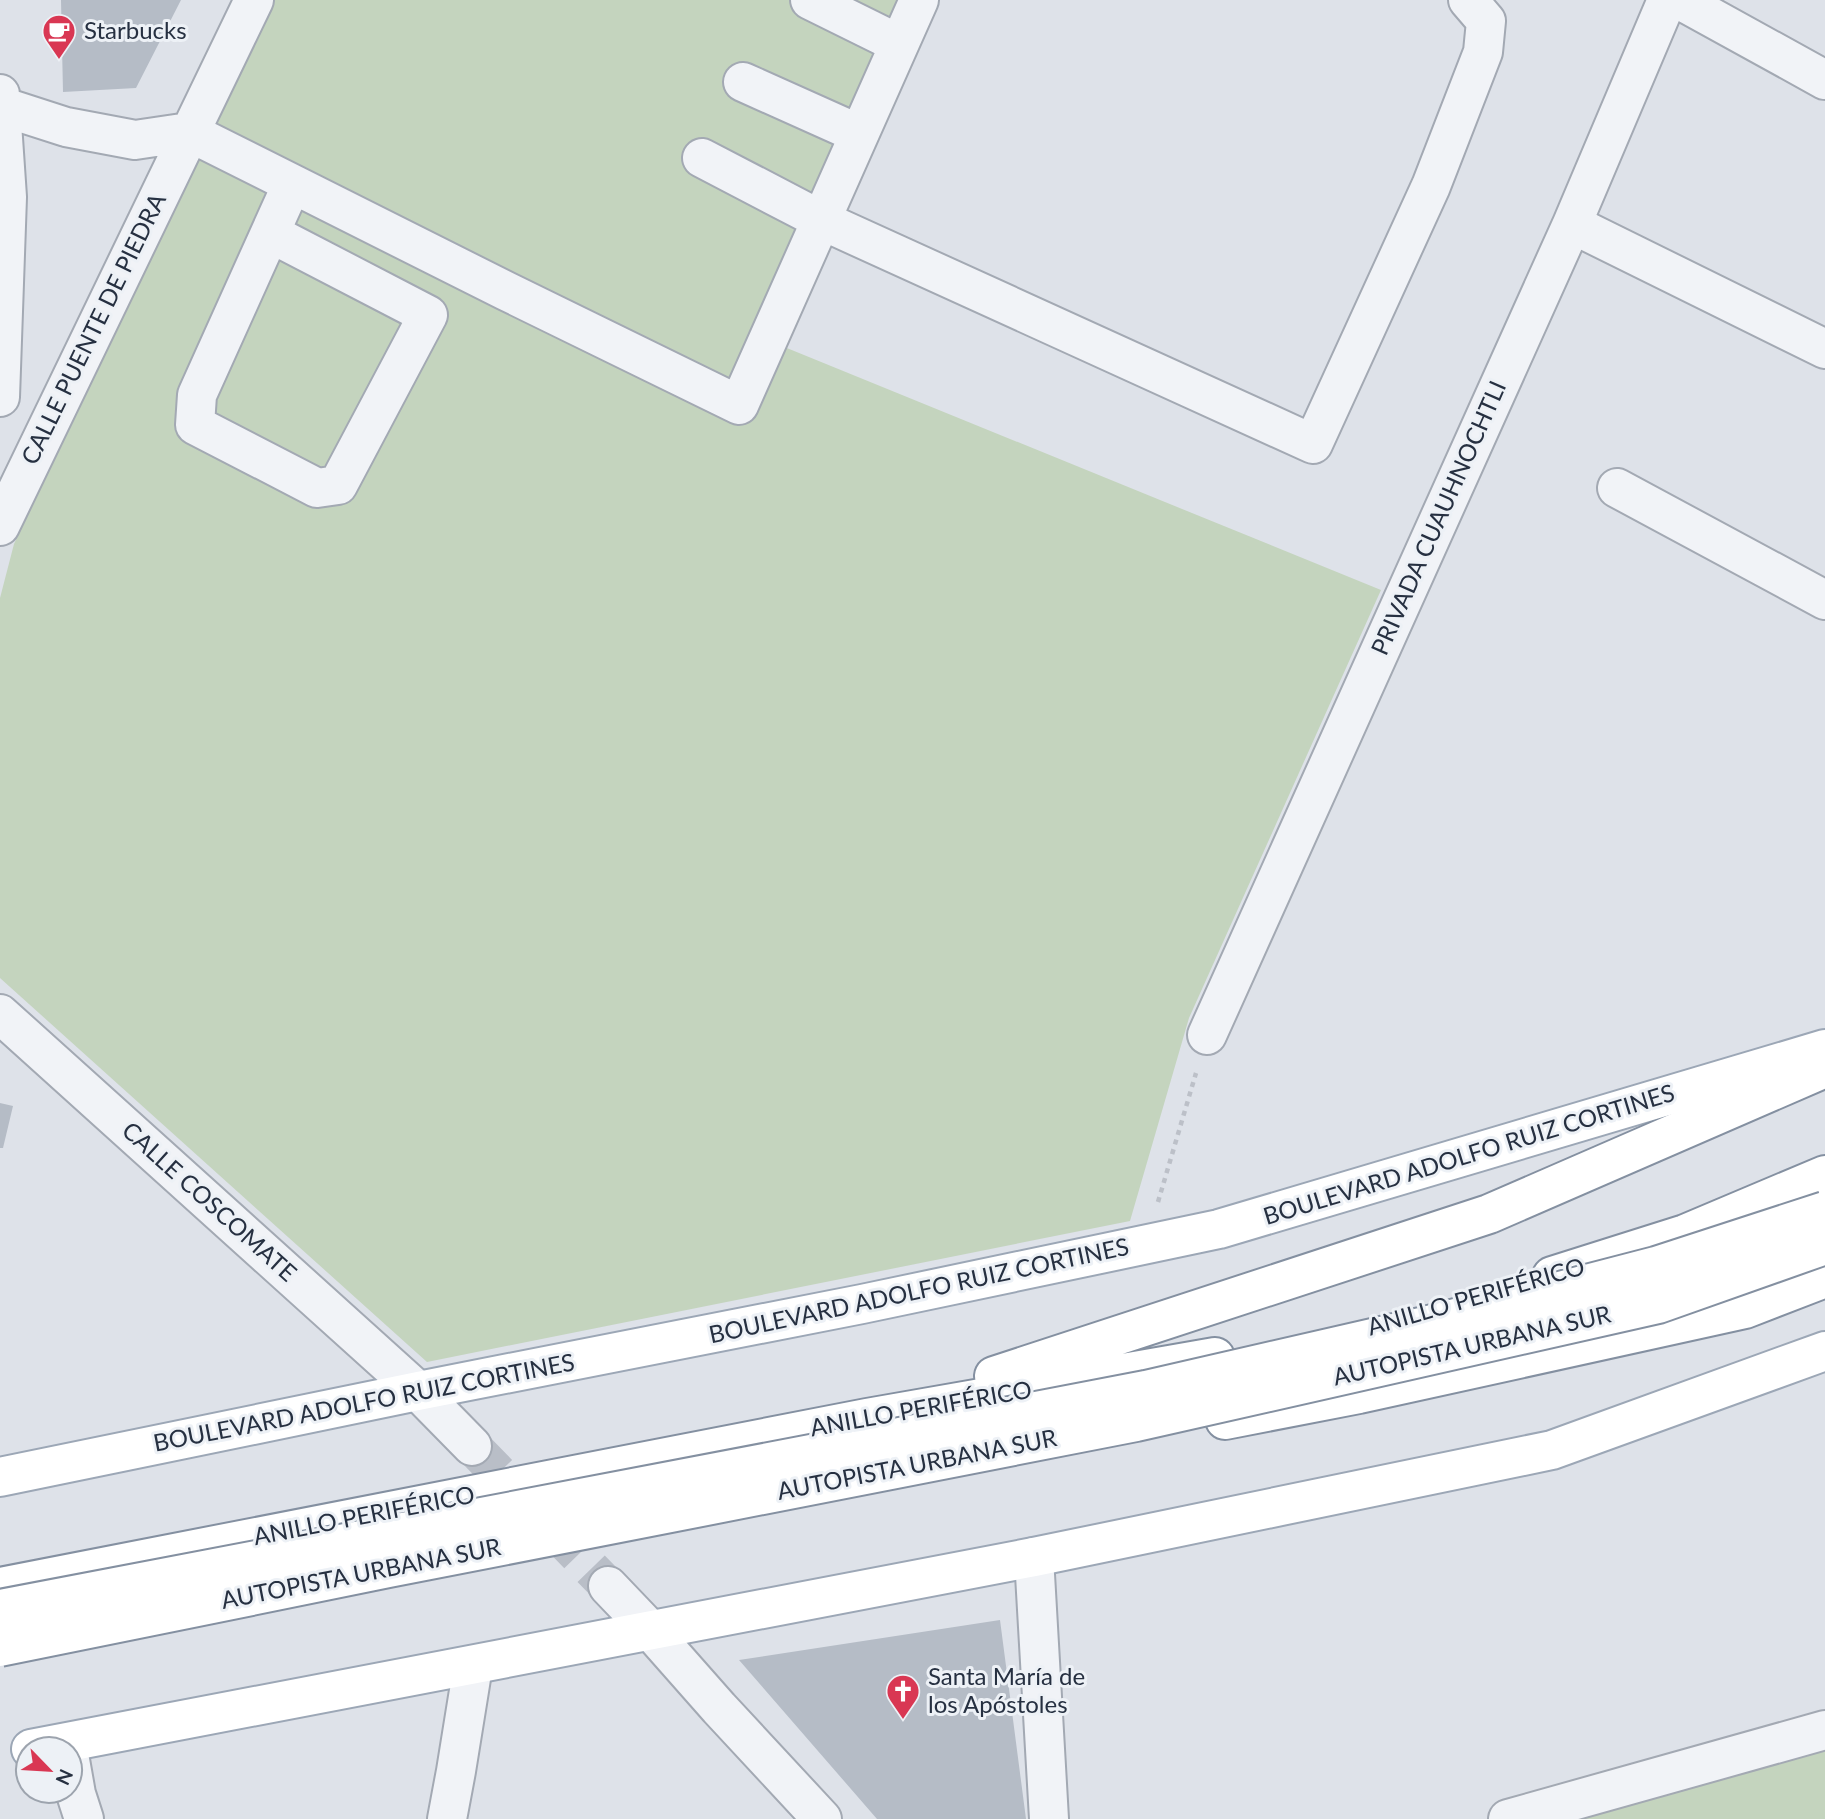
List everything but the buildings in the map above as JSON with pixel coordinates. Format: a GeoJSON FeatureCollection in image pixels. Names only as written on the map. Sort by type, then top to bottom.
{"type":"FeatureCollection","features":[{"type":"Feature","properties":{"kind":"main road","name":"BOULEVARD ADOLFO RUIZ CORTINES"},"geometry":{"type":"LineString","coordinates":[[0,1477],[862,1304],[1219,1229],[1825,1049]]}},
{"type":"Feature","properties":{"kind":"main road"},"geometry":{"type":"LineString","coordinates":[[867,1418],[1489,1214],[1825,1068]]}},
{"type":"Feature","properties":{"kind":"main road","name":"ANILLO PERIFÉRICO"},"geometry":{"type":"LineString","coordinates":[[0,1587],[867,1418],[1391,1326],[1685,1234],[1825,1175]]}},
{"type":"Feature","properties":{"kind":"main road","name":"AUTOPISTA URBANA SUR"},"geometry":{"type":"LineString","coordinates":[[0,1609],[1146,1390],[1425,1326],[1656,1266],[1825,1211]]}},
{"type":"Feature","properties":{"kind":"main road","name":"AUTOPISTA URBANA SUR"},"geometry":{"type":"LineString","coordinates":[[0,1647],[389,1567],[1136,1422],[1658,1304],[1825,1245]]}},
{"type":"Feature","properties":{"kind":"main road"},"geometry":{"type":"LineString","coordinates":[[0,1661],[960,1470],[1359,1394],[1745,1309],[1825,1280]]}},
{"type":"Feature","properties":{"kind":"main road"},"geometry":{"type":"LineString","coordinates":[[84,1744],[1034,1557],[1552,1450],[1825,1351]]}},
{"type":"Feature","properties":{"kind":"street","name":"CALLE PUENTE DE PIEDRA"},"geometry":{"type":"LineString","coordinates":[[0,526],[254,0]]}},
{"type":"Feature","properties":{"kind":"street"},"geometry":{"type":"LineString","coordinates":[[810,0],[899,44]]}},
{"type":"Feature","properties":{"kind":"street"},"geometry":{"type":"LineString","coordinates":[[1,106],[66,127],[135,140],[189,132],[739,405],[919,0]]}},
{"type":"Feature","properties":{"kind":"street"},"geometry":{"type":"LineString","coordinates":[[702,158],[821,220],[1313,444],[1431,186],[1483,52],[1486,21],[1468,0]]}},
{"type":"Feature","properties":{"kind":"street","name":"PRIVADA CUAUHNOCHTLI"},"geometry":{"type":"LineString","coordinates":[[1208,1035],[1572,224],[1667,0]]}},
{"type":"Feature","properties":{"kind":"street"},"geometry":{"type":"LineString","coordinates":[[1680,0],[1825,80]]}},
{"type":"Feature","properties":{"kind":"street"},"geometry":{"type":"LineString","coordinates":[[743,82],[859,134]]}},
{"type":"Feature","properties":{"kind":"street"},"geometry":{"type":"LineString","coordinates":[[0,94],[8,197],[0,397]]}},
{"type":"Feature","properties":{"kind":"street"},"geometry":{"type":"LineString","coordinates":[[270,233],[428,315],[338,485],[317,488],[195,425],[197,395],[292,184]]}},
{"type":"Feature","properties":{"kind":"street"},"geometry":{"type":"LineString","coordinates":[[1572,224],[1825,349]]}},
{"type":"Feature","properties":{"kind":"street"},"geometry":{"type":"LineString","coordinates":[[1616,488],[1825,600]]}},
{"type":"Feature","properties":{"kind":"street","name":"CALLE COSCOMATE"},"geometry":{"type":"LineString","coordinates":[[0,1014],[418,1391],[472,1446]]}},
{"type":"Feature","properties":{"kind":"street"},"geometry":{"type":"LineString","coordinates":[[1034,1557],[1049,1819]]}},
{"type":"Feature","properties":{"kind":"street"},"geometry":{"type":"LineString","coordinates":[[608,1586],[822,1819]]}},
{"type":"Feature","properties":{"kind":"street"},"geometry":{"type":"LineString","coordinates":[[447,1819],[473,1666]]}},
{"type":"Feature","properties":{"kind":"street"},"geometry":{"type":"LineString","coordinates":[[1508,1819],[1825,1730]]}},
{"type":"Feature","properties":{"kind":"path"},"geometry":{"type":"LineString","coordinates":[[1146,1245],[1208,1035]]}},
{"type":"Feature","properties":{"kind":"green space"},"geometry":{"type":"Polygon","coordinates":[[[267,0],[929,0],[777,344],[1381,590],[1189,1018],[1130,1221],[427,1362],[0,978],[0,598],[14,544],[267,0]]]}},
{"type":"Feature","properties":{"kind":"green space"},"geometry":{"type":"Polygon","coordinates":[[[1825,1746],[1825,1819],[1564,1819],[1825,1746]]]}},
{"type":"Feature","properties":{"kind":"tunnel"},"geometry":{"type":"LineString","coordinates":[[472,1446],[608,1586]]}},
{"type":"Feature","properties":{"kind":"place","name":"Starbucks"},"geometry":{"type":"Point","coordinates":[59,61]}},
{"type":"Feature","properties":{"kind":"place","name":"Santa María de los Apóstoles"},"geometry":{"type":"Point","coordinates":[903,1721]}}]}
